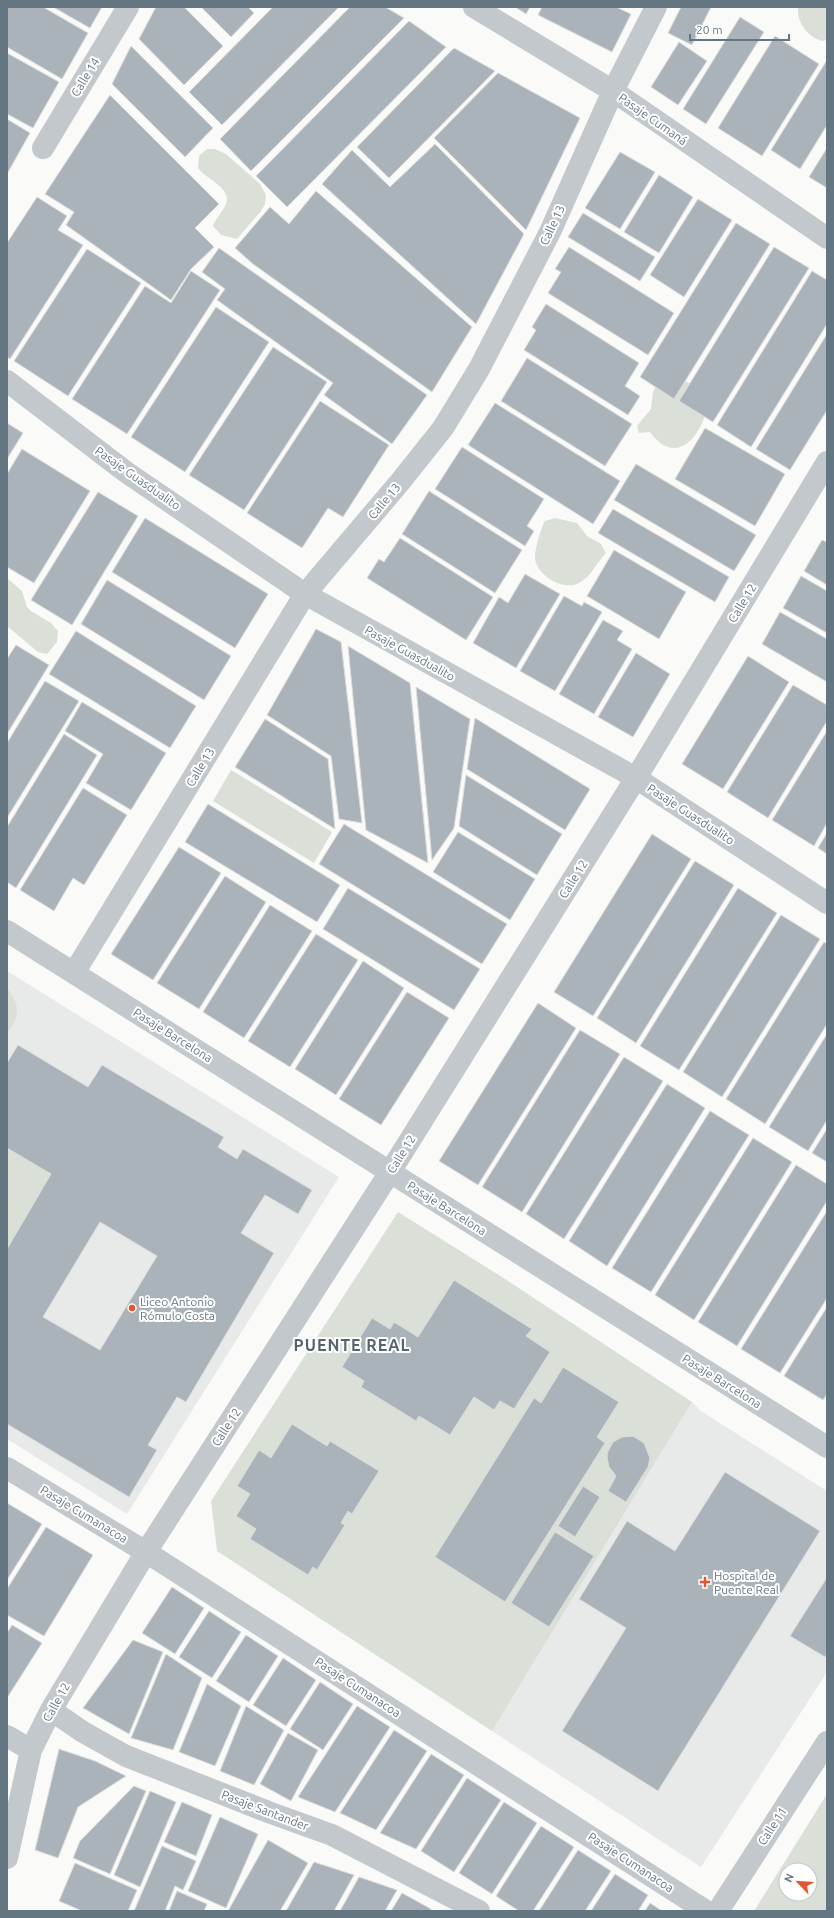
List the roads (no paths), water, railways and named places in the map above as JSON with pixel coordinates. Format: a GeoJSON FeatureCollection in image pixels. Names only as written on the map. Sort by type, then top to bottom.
{"type":"FeatureCollection","features":[{"type":"Feature","properties":{"kind":"street","name":"Calle 14"},"geometry":{"type":"LineString","coordinates":[[43,148],[128,7]]}},
{"type":"Feature","properties":{"kind":"street","name":"Pasaje Cumaná"},"geometry":{"type":"LineString","coordinates":[[474,7],[613,91],[827,238]]}},
{"type":"Feature","properties":{"kind":"street","name":"Calle 13"},"geometry":{"type":"LineString","coordinates":[[74,973],[306,594],[400,482],[443,428],[479,369],[550,232],[613,91],[656,7]]}},
{"type":"Feature","properties":{"kind":"street","name":"Pasaje Guasdualito"},"geometry":{"type":"LineString","coordinates":[[7,381],[126,472],[306,594],[636,778],[827,904]]}},
{"type":"Feature","properties":{"kind":"street","name":"Calle 12"},"geometry":{"type":"LineString","coordinates":[[7,1858],[31,1750],[51,1710],[146,1552],[390,1172],[636,778],[827,462]]}},
{"type":"Feature","properties":{"kind":"street","name":"Pasaje Barcelona"},"geometry":{"type":"LineString","coordinates":[[7,931],[827,1447]]}},
{"type":"Feature","properties":{"kind":"street","name":"Pasaje Cumanacoa"},"geometry":{"type":"LineString","coordinates":[[7,1468],[146,1552],[706,1911]]}},
{"type":"Feature","properties":{"kind":"street","name":"Pasaje Santander"},"geometry":{"type":"LineString","coordinates":[[51,1710],[83,1732],[126,1756],[271,1813],[332,1834],[479,1911]]}},
{"type":"Feature","properties":{"kind":"street"},"geometry":{"type":"LineString","coordinates":[[7,1736],[31,1750]]}},
{"type":"Feature","properties":{"kind":"street","name":"Calle 11"},"geometry":{"type":"LineString","coordinates":[[718,1911],[827,1742]]}},
{"type":"Feature","properties":{"kind":"place","name":"Liceo Antonio Rómulo Costa"},"geometry":{"type":"Point","coordinates":[132,1308]}},
{"type":"Feature","properties":{"kind":"place","name":"Hospital de Puente Real"},"geometry":{"type":"Point","coordinates":[705,1582]}},
{"type":"Feature","properties":{"kind":"district","name":"PUENTE REAL"},"geometry":{"type":"Point","coordinates":[352,1345]}}]}
